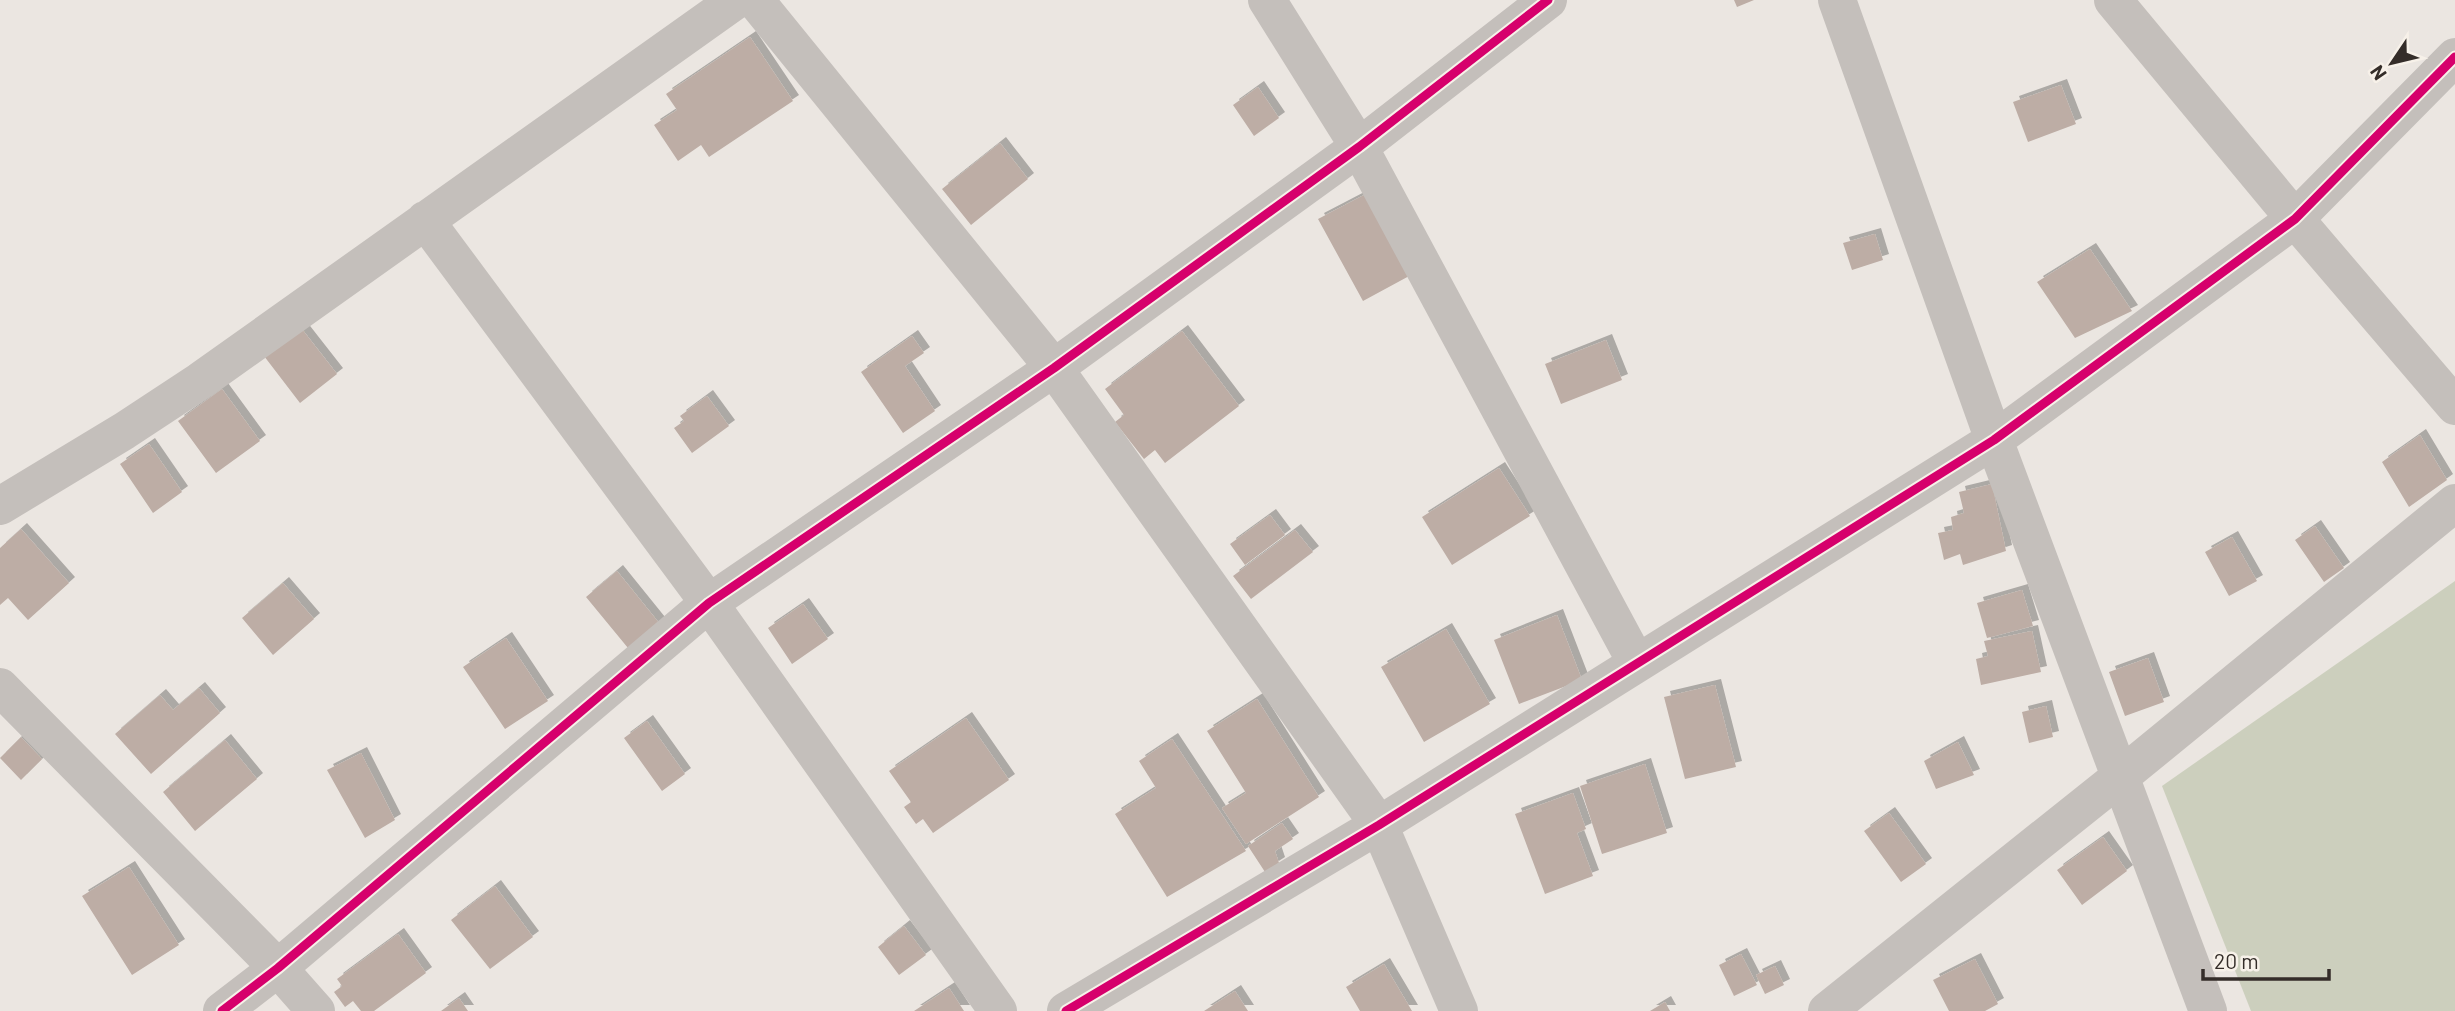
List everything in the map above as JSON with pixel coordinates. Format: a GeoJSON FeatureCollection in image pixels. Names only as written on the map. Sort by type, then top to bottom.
{"type":"FeatureCollection","features":[{"type":"Feature","properties":{"kind":"street"},"geometry":{"type":"LineString","coordinates":[[0,506],[124,431],[200,381],[736,0]]}},
{"type":"Feature","properties":{"kind":"street"},"geometry":{"type":"LineString","coordinates":[[755,0],[1054,368],[1379,825],[1460,1011]]}},
{"type":"Feature","properties":{"kind":"street"},"geometry":{"type":"LineString","coordinates":[[1267,0],[1359,147],[1636,662]]}},
{"type":"Feature","properties":{"kind":"street"},"geometry":{"type":"LineString","coordinates":[[222,1011],[278,968],[709,603],[1054,368],[1359,147],[1548,0]]}},
{"type":"Feature","properties":{"kind":"street"},"geometry":{"type":"LineString","coordinates":[[1837,0],[1994,440],[2208,1011]]}},
{"type":"Feature","properties":{"kind":"street"},"geometry":{"type":"LineString","coordinates":[[2113,0],[2455,406]]}},
{"type":"Feature","properties":{"kind":"street"},"geometry":{"type":"LineString","coordinates":[[1066,1011],[1379,825],[1994,440],[2295,219],[2455,57]]}},
{"type":"Feature","properties":{"kind":"street"},"geometry":{"type":"LineString","coordinates":[[425,220],[709,603],[998,1011]]}},
{"type":"Feature","properties":{"kind":"street"},"geometry":{"type":"LineString","coordinates":[[1827,1011],[2120,777],[2455,503]]}},
{"type":"Feature","properties":{"kind":"street"},"geometry":{"type":"LineString","coordinates":[[0,687],[278,968],[316,1011]]}},
{"type":"Feature","properties":{"kind":"green space"},"geometry":{"type":"Polygon","coordinates":[[[2455,581],[2455,1011],[2251,1011],[2162,786],[2455,581]]]}},
{"type":"Feature","properties":{"kind":"building"},"geometry":{"type":"Polygon","coordinates":[[[1734,0],[1754,0],[1737,7],[1734,0]]]}},
{"type":"Feature","properties":{"kind":"building"},"geometry":{"type":"Polygon","coordinates":[[[750,37],[793,101],[709,157],[701,145],[678,161],[654,125],[677,110],[666,94],[750,37]]]}},
{"type":"Feature","properties":{"kind":"building"},"geometry":{"type":"Polygon","coordinates":[[[2061,85],[2076,124],[2028,142],[2013,102],[2061,85]]]}},
{"type":"Feature","properties":{"kind":"building"},"geometry":{"type":"Polygon","coordinates":[[[1258,87],[1279,118],[1254,136],[1233,105],[1258,87]]]}},
{"type":"Feature","properties":{"kind":"building"},"geometry":{"type":"Polygon","coordinates":[[[1000,143],[1028,179],[971,225],[942,189],[1000,143]]]}},
{"type":"Feature","properties":{"kind":"building"},"geometry":{"type":"Polygon","coordinates":[[[1366,194],[1411,275],[1363,301],[1318,219],[1366,194]]]}},
{"type":"Feature","properties":{"kind":"building"},"geometry":{"type":"Polygon","coordinates":[[[1875,234],[1883,260],[1852,270],[1843,243],[1875,234]]]}},
{"type":"Feature","properties":{"kind":"building"},"geometry":{"type":"Polygon","coordinates":[[[2090,249],[2132,311],[2075,338],[2037,282],[2090,249]]]}},
{"type":"Feature","properties":{"kind":"building"},"geometry":{"type":"Polygon","coordinates":[[[301,328],[337,374],[300,403],[264,356],[301,328]]]}},
{"type":"Feature","properties":{"kind":"building"},"geometry":{"type":"Polygon","coordinates":[[[1182,331],[1239,406],[1165,463],[1155,450],[1144,459],[1115,422],[1124,415],[1105,389],[1182,331]]]}},
{"type":"Feature","properties":{"kind":"building"},"geometry":{"type":"Polygon","coordinates":[[[912,336],[924,353],[905,366],[935,411],[903,433],[861,372],[912,336]]]}},
{"type":"Feature","properties":{"kind":"building"},"geometry":{"type":"Polygon","coordinates":[[[1606,340],[1622,380],[1561,404],[1545,364],[1606,340]]]}},
{"type":"Feature","properties":{"kind":"building"},"geometry":{"type":"Polygon","coordinates":[[[222,389],[260,441],[216,473],[178,421],[222,389]]]}},
{"type":"Feature","properties":{"kind":"building"},"geometry":{"type":"Polygon","coordinates":[[[707,396],[729,426],[692,453],[674,428],[684,421],[680,416],[707,396]]]}},
{"type":"Feature","properties":{"kind":"building"},"geometry":{"type":"Polygon","coordinates":[[[2420,435],[2447,480],[2409,507],[2382,462],[2420,435]]]}},
{"type":"Feature","properties":{"kind":"building"},"geometry":{"type":"Polygon","coordinates":[[[149,444],[182,492],[153,513],[120,464],[149,444]]]}},
{"type":"Feature","properties":{"kind":"building"},"geometry":{"type":"Polygon","coordinates":[[[1499,468],[1530,516],[1452,565],[1422,517],[1499,468]]]}},
{"type":"Feature","properties":{"kind":"building"},"geometry":{"type":"Polygon","coordinates":[[[1992,484],[2006,551],[1963,565],[1960,554],[1944,560],[1938,533],[1953,530],[1951,517],[1964,513],[1959,492],[1992,484]]]}},
{"type":"Feature","properties":{"kind":"building"},"geometry":{"type":"Polygon","coordinates":[[[1270,515],[1285,535],[1245,565],[1230,544],[1270,515]]]}},
{"type":"Feature","properties":{"kind":"building"},"geometry":{"type":"Polygon","coordinates":[[[2315,526],[2344,568],[2324,582],[2295,540],[2315,526]]]}},
{"type":"Feature","properties":{"kind":"building"},"geometry":{"type":"Polygon","coordinates":[[[21,529],[69,583],[28,620],[8,598],[0,605],[0,548],[21,529]]]}},
{"type":"Feature","properties":{"kind":"building"},"geometry":{"type":"Polygon","coordinates":[[[1295,530],[1313,552],[1251,599],[1233,576],[1295,530]]]}},
{"type":"Feature","properties":{"kind":"building"},"geometry":{"type":"Polygon","coordinates":[[[2232,537],[2257,581],[2229,596],[2205,552],[2232,537]]]}},
{"type":"Feature","properties":{"kind":"building"},"geometry":{"type":"Polygon","coordinates":[[[617,571],[659,623],[628,648],[586,597],[617,571]]]}},
{"type":"Feature","properties":{"kind":"building"},"geometry":{"type":"Polygon","coordinates":[[[283,583],[314,619],[273,655],[242,618],[283,583]]]}},
{"type":"Feature","properties":{"kind":"building"},"geometry":{"type":"Polygon","coordinates":[[[2022,590],[2033,626],[1987,638],[1977,603],[2022,590]]]}},
{"type":"Feature","properties":{"kind":"building"},"geometry":{"type":"Polygon","coordinates":[[[803,604],[828,639],[792,664],[768,628],[803,604]]]}},
{"type":"Feature","properties":{"kind":"building"},"geometry":{"type":"Polygon","coordinates":[[[1557,615],[1582,680],[1519,704],[1494,640],[1557,615]]]}},
{"type":"Feature","properties":{"kind":"building"},"geometry":{"type":"Polygon","coordinates":[[[1446,629],[1490,704],[1424,742],[1381,667],[1446,629]]]}},
{"type":"Feature","properties":{"kind":"building"},"geometry":{"type":"Polygon","coordinates":[[[2032,631],[2041,672],[1981,685],[1976,659],[1988,656],[1984,641],[2032,631]]]}},
{"type":"Feature","properties":{"kind":"building"},"geometry":{"type":"Polygon","coordinates":[[[506,638],[548,701],[505,729],[463,667],[506,638]]]}},
{"type":"Feature","properties":{"kind":"building"},"geometry":{"type":"Polygon","coordinates":[[[2148,658],[2164,702],[2125,716],[2109,672],[2148,658]]]}},
{"type":"Feature","properties":{"kind":"building"},"geometry":{"type":"Polygon","coordinates":[[[1715,685],[1736,767],[1685,779],[1664,697],[1715,685]]]}},
{"type":"Feature","properties":{"kind":"building"},"geometry":{"type":"Polygon","coordinates":[[[199,688],[220,713],[151,774],[115,734],[160,695],[173,710],[199,688]]]}},
{"type":"Feature","properties":{"kind":"building"},"geometry":{"type":"Polygon","coordinates":[[[1257,699],[1319,797],[1246,844],[1222,808],[1246,793],[1207,731],[1257,699]]]}},
{"type":"Feature","properties":{"kind":"building"},"geometry":{"type":"Polygon","coordinates":[[[2046,706],[2053,737],[2029,743],[2022,712],[2046,706]]]}},
{"type":"Feature","properties":{"kind":"building"},"geometry":{"type":"Polygon","coordinates":[[[966,718],[1009,780],[933,833],[923,819],[916,824],[904,807],[911,802],[889,771],[966,718]]]}},
{"type":"Feature","properties":{"kind":"building"},"geometry":{"type":"Polygon","coordinates":[[[647,721],[685,774],[662,791],[624,738],[647,721]]]}},
{"type":"Feature","properties":{"kind":"building"},"geometry":{"type":"Polygon","coordinates":[[[21,737],[42,759],[21,780],[0,758],[21,737]]]}},
{"type":"Feature","properties":{"kind":"building"},"geometry":{"type":"Polygon","coordinates":[[[1172,739],[1246,851],[1167,897],[1115,814],[1156,788],[1139,761],[1172,739]]]}},
{"type":"Feature","properties":{"kind":"building"},"geometry":{"type":"Polygon","coordinates":[[[225,740],[257,779],[195,831],[163,792],[225,740]]]}},
{"type":"Feature","properties":{"kind":"building"},"geometry":{"type":"Polygon","coordinates":[[[1958,742],[1974,775],[1936,789],[1924,761],[1958,742]]]}},
{"type":"Feature","properties":{"kind":"building"},"geometry":{"type":"Polygon","coordinates":[[[361,753],[395,820],[365,838],[327,770],[361,753]]]}},
{"type":"Feature","properties":{"kind":"building"},"geometry":{"type":"Polygon","coordinates":[[[1645,764],[1667,833],[1602,854],[1580,786],[1645,764]]]}},
{"type":"Feature","properties":{"kind":"building"},"geometry":{"type":"Polygon","coordinates":[[[1573,793],[1586,829],[1577,833],[1593,876],[1545,894],[1515,814],[1573,793]]]}},
{"type":"Feature","properties":{"kind":"building"},"geometry":{"type":"Polygon","coordinates":[[[1889,813],[1926,864],[1901,882],[1864,831],[1889,813]]]}},
{"type":"Feature","properties":{"kind":"building"},"geometry":{"type":"Polygon","coordinates":[[[1282,823],[1293,839],[1275,851],[1279,863],[1265,872],[1248,846],[1282,823]]]}},
{"type":"Feature","properties":{"kind":"building"},"geometry":{"type":"Polygon","coordinates":[[[2103,837],[2127,871],[2082,905],[2057,870],[2103,837]]]}},
{"type":"Feature","properties":{"kind":"building"},"geometry":{"type":"Polygon","coordinates":[[[129,867],[179,945],[132,975],[82,896],[129,867]]]}},
{"type":"Feature","properties":{"kind":"building"},"geometry":{"type":"Polygon","coordinates":[[[495,886],[533,937],[490,969],[451,920],[495,886]]]}},
{"type":"Feature","properties":{"kind":"building"},"geometry":{"type":"Polygon","coordinates":[[[904,926],[926,955],[899,975],[878,947],[904,926]]]}},
{"type":"Feature","properties":{"kind":"building"},"geometry":{"type":"Polygon","coordinates":[[[398,934],[426,973],[374,1011],[361,1011],[353,1001],[345,1007],[334,992],[342,986],[337,979],[398,934]]]}},
{"type":"Feature","properties":{"kind":"building"},"geometry":{"type":"Polygon","coordinates":[[[1741,954],[1757,985],[1734,996],[1719,965],[1741,954]]]}},
{"type":"Feature","properties":{"kind":"building"},"geometry":{"type":"Polygon","coordinates":[[[1975,959],[1998,1004],[1985,1011],[1949,1011],[1933,980],[1975,959]]]}},
{"type":"Feature","properties":{"kind":"building"},"geometry":{"type":"Polygon","coordinates":[[[1384,964],[1412,1011],[1360,1011],[1346,987],[1384,964]]]}},
{"type":"Feature","properties":{"kind":"building"},"geometry":{"type":"Polygon","coordinates":[[[1775,966],[1784,985],[1765,994],[1756,975],[1775,966]]]}},
{"type":"Feature","properties":{"kind":"building"},"geometry":{"type":"Polygon","coordinates":[[[949,988],[964,1011],[914,1011],[949,988]]]}},
{"type":"Feature","properties":{"kind":"building"},"geometry":{"type":"Polygon","coordinates":[[[1235,991],[1248,1011],[1204,1011],[1235,991]]]}},
{"type":"Feature","properties":{"kind":"building"},"geometry":{"type":"Polygon","coordinates":[[[459,998],[468,1011],[441,1011],[459,998]]]}},
{"type":"Feature","properties":{"kind":"building"},"geometry":{"type":"Polygon","coordinates":[[[1665,1002],[1670,1011],[1650,1011],[1665,1002]]]}},
{"type":"Feature","properties":{"kind":"cycle path"},"geometry":{"type":"LineString","coordinates":[[222,1011],[278,968],[709,603],[1054,368],[1359,147],[1548,0]]}},
{"type":"Feature","properties":{"kind":"cycle path"},"geometry":{"type":"LineString","coordinates":[[1066,1011],[1379,825],[1994,440],[2295,219],[2455,57]]}}]}
